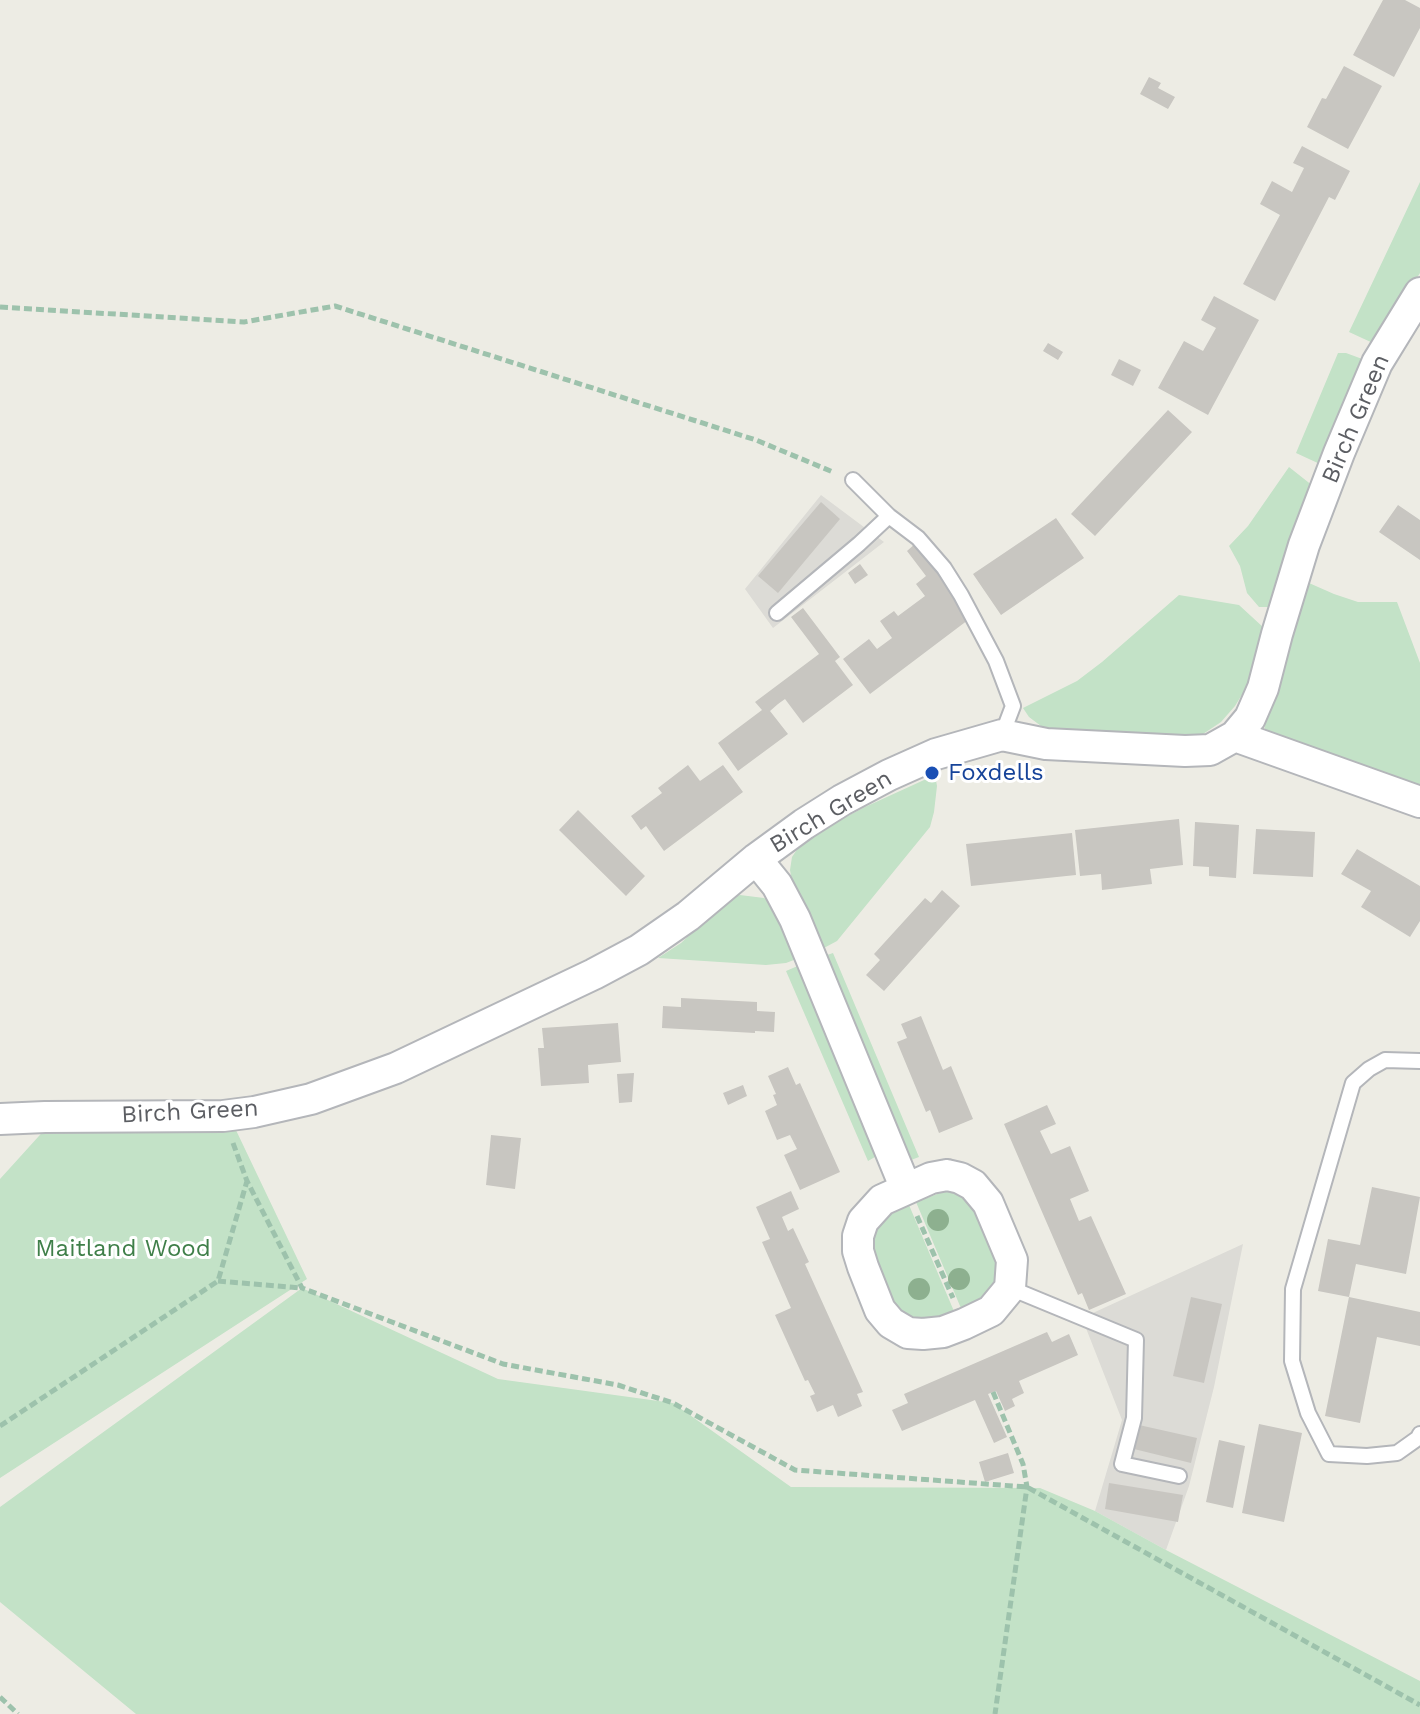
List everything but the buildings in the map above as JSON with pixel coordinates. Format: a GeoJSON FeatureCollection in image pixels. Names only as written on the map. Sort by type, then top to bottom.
{"type":"FeatureCollection","features":[{"type":"Feature","properties":{"kind":"street","name":"Birch Green"},"geometry":{"type":"LineString","coordinates":[[0,1119],[223,1116],[311,1099],[396,1068],[639,950],[688,916],[756,859],[804,824],[889,775],[936,754],[1002,735],[1046,744],[1185,751],[1210,750],[1235,736],[1250,718],[1263,688],[1304,545],[1339,453],[1377,363],[1420,293]]}},
{"type":"Feature","properties":{"kind":"street"},"geometry":{"type":"LineString","coordinates":[[1235,736],[1420,802]]}},
{"type":"Feature","properties":{"kind":"street"},"geometry":{"type":"LineString","coordinates":[[756,859],[777,885],[795,919],[906,1189]]}},
{"type":"Feature","properties":{"kind":"street"},"geometry":{"type":"LineString","coordinates":[[947,1175],[960,1178],[982,1193],[1012,1260],[1010,1288],[991,1311],[943,1332],[923,1334],[908,1333],[891,1323],[880,1310],[858,1251],[858,1236],[863,1221],[882,1200],[906,1189],[947,1175]]}},
{"type":"Feature","properties":{"kind":"lane"},"geometry":{"type":"LineString","coordinates":[[853,480],[889,516],[918,538],[944,568],[977,624],[996,661],[1013,706],[1002,735]]}},
{"type":"Feature","properties":{"kind":"lane"},"geometry":{"type":"LineString","coordinates":[[777,613],[889,516]]}},
{"type":"Feature","properties":{"kind":"lane"},"geometry":{"type":"LineString","coordinates":[[1420,1061],[1385,1060],[1353,1083],[1293,1289],[1292,1361],[1308,1413],[1329,1454],[1367,1456],[1397,1453],[1420,1434]]}},
{"type":"Feature","properties":{"kind":"lane"},"geometry":{"type":"LineString","coordinates":[[1010,1288],[1136,1340],[1134,1418],[1122,1464],[1179,1476]]}},
{"type":"Feature","properties":{"kind":"path"},"geometry":{"type":"LineString","coordinates":[[0,307],[244,322],[335,306],[756,440],[853,480]]}},
{"type":"Feature","properties":{"kind":"path"},"geometry":{"type":"LineString","coordinates":[[223,1116],[247,1181],[302,1288]]}},
{"type":"Feature","properties":{"kind":"path"},"geometry":{"type":"LineString","coordinates":[[218,1281],[247,1181]]}},
{"type":"Feature","properties":{"kind":"path"},"geometry":{"type":"LineString","coordinates":[[906,1189],[964,1324]]}},
{"type":"Feature","properties":{"kind":"path"},"geometry":{"type":"LineString","coordinates":[[0,1426],[218,1281],[302,1288],[503,1364],[618,1385],[673,1403],[795,1470],[1027,1487],[1420,1705]]}},
{"type":"Feature","properties":{"kind":"path"},"geometry":{"type":"LineString","coordinates":[[993,1392],[1023,1464],[1027,1487],[995,1714]]}},
{"type":"Feature","properties":{"kind":"path"},"geometry":{"type":"LineString","coordinates":[[0,1697],[18,1714]]}},
{"type":"Feature","properties":{"kind":"shaded area"},"geometry":{"type":"Polygon","coordinates":[[[821,495],[884,542],[773,628],[745,589],[821,495]]]}},
{"type":"Feature","properties":{"kind":"shaded area"},"geometry":{"type":"Polygon","coordinates":[[[1243,1244],[1214,1387],[1189,1486],[1166,1550],[1095,1511],[1122,1420],[1082,1318],[1243,1244]]]}},
{"type":"Feature","properties":{"kind":"green space"},"geometry":{"type":"Polygon","coordinates":[[[1420,182],[1420,273],[1375,344],[1349,332],[1420,182]]]}},
{"type":"Feature","properties":{"kind":"green space"},"geometry":{"type":"Polygon","coordinates":[[[1338,353],[1365,360],[1322,465],[1296,453],[1338,353]]]}},
{"type":"Feature","properties":{"kind":"green space"},"geometry":{"type":"Polygon","coordinates":[[[1289,467],[1313,486],[1274,607],[1259,607],[1247,593],[1240,566],[1229,546],[1248,526],[1289,467]]]}},
{"type":"Feature","properties":{"kind":"green space"},"geometry":{"type":"Polygon","coordinates":[[[1309,583],[1358,602],[1397,602],[1420,663],[1420,795],[1265,731],[1268,706],[1281,679],[1309,583]]]}},
{"type":"Feature","properties":{"kind":"green space"},"geometry":{"type":"Polygon","coordinates":[[[1179,595],[1239,605],[1264,628],[1246,688],[1221,722],[1203,734],[1173,739],[1060,732],[1041,726],[1029,717],[1023,708],[1077,681],[1179,595]]]}},
{"type":"Feature","properties":{"kind":"green space"},"geometry":{"type":"Polygon","coordinates":[[[935,775],[937,786],[930,827],[837,941],[822,949],[792,881],[792,857],[813,834],[935,775]]]}},
{"type":"Feature","properties":{"kind":"green space"},"geometry":{"type":"Polygon","coordinates":[[[740,895],[771,902],[799,958],[766,965],[658,958],[681,943],[729,898],[740,895]]]}},
{"type":"Feature","properties":{"kind":"green space"},"geometry":{"type":"Polygon","coordinates":[[[833,953],[919,1157],[911,1160],[907,1155],[824,956],[833,953]]]}},
{"type":"Feature","properties":{"kind":"green space"},"geometry":{"type":"Polygon","coordinates":[[[800,965],[880,1154],[868,1161],[786,971],[800,965]]]}},
{"type":"Feature","properties":{"kind":"green space","name":"Maitland Wood"},"geometry":{"type":"Polygon","coordinates":[[[48,1126],[234,1126],[307,1279],[0,1478],[0,1179],[48,1126]]]}},
{"type":"Feature","properties":{"kind":"green space"},"geometry":{"type":"Polygon","coordinates":[[[951,1191],[961,1194],[977,1210],[1000,1261],[994,1290],[963,1313],[916,1202],[951,1191]]]}},
{"type":"Feature","properties":{"kind":"green space"},"geometry":{"type":"Polygon","coordinates":[[[909,1205],[956,1316],[932,1324],[908,1320],[892,1305],[869,1251],[871,1234],[882,1219],[909,1205]]]}},
{"type":"Feature","properties":{"kind":"green space"},"geometry":{"type":"Polygon","coordinates":[[[302,1288],[498,1379],[673,1403],[791,1487],[1040,1488],[1095,1511],[1420,1681],[1420,1714],[136,1714],[0,1602],[0,1507],[302,1288]]]}},
{"type":"Feature","properties":{"kind":"place","name":"Foxdells"},"geometry":{"type":"Point","coordinates":[932,773]}}]}
